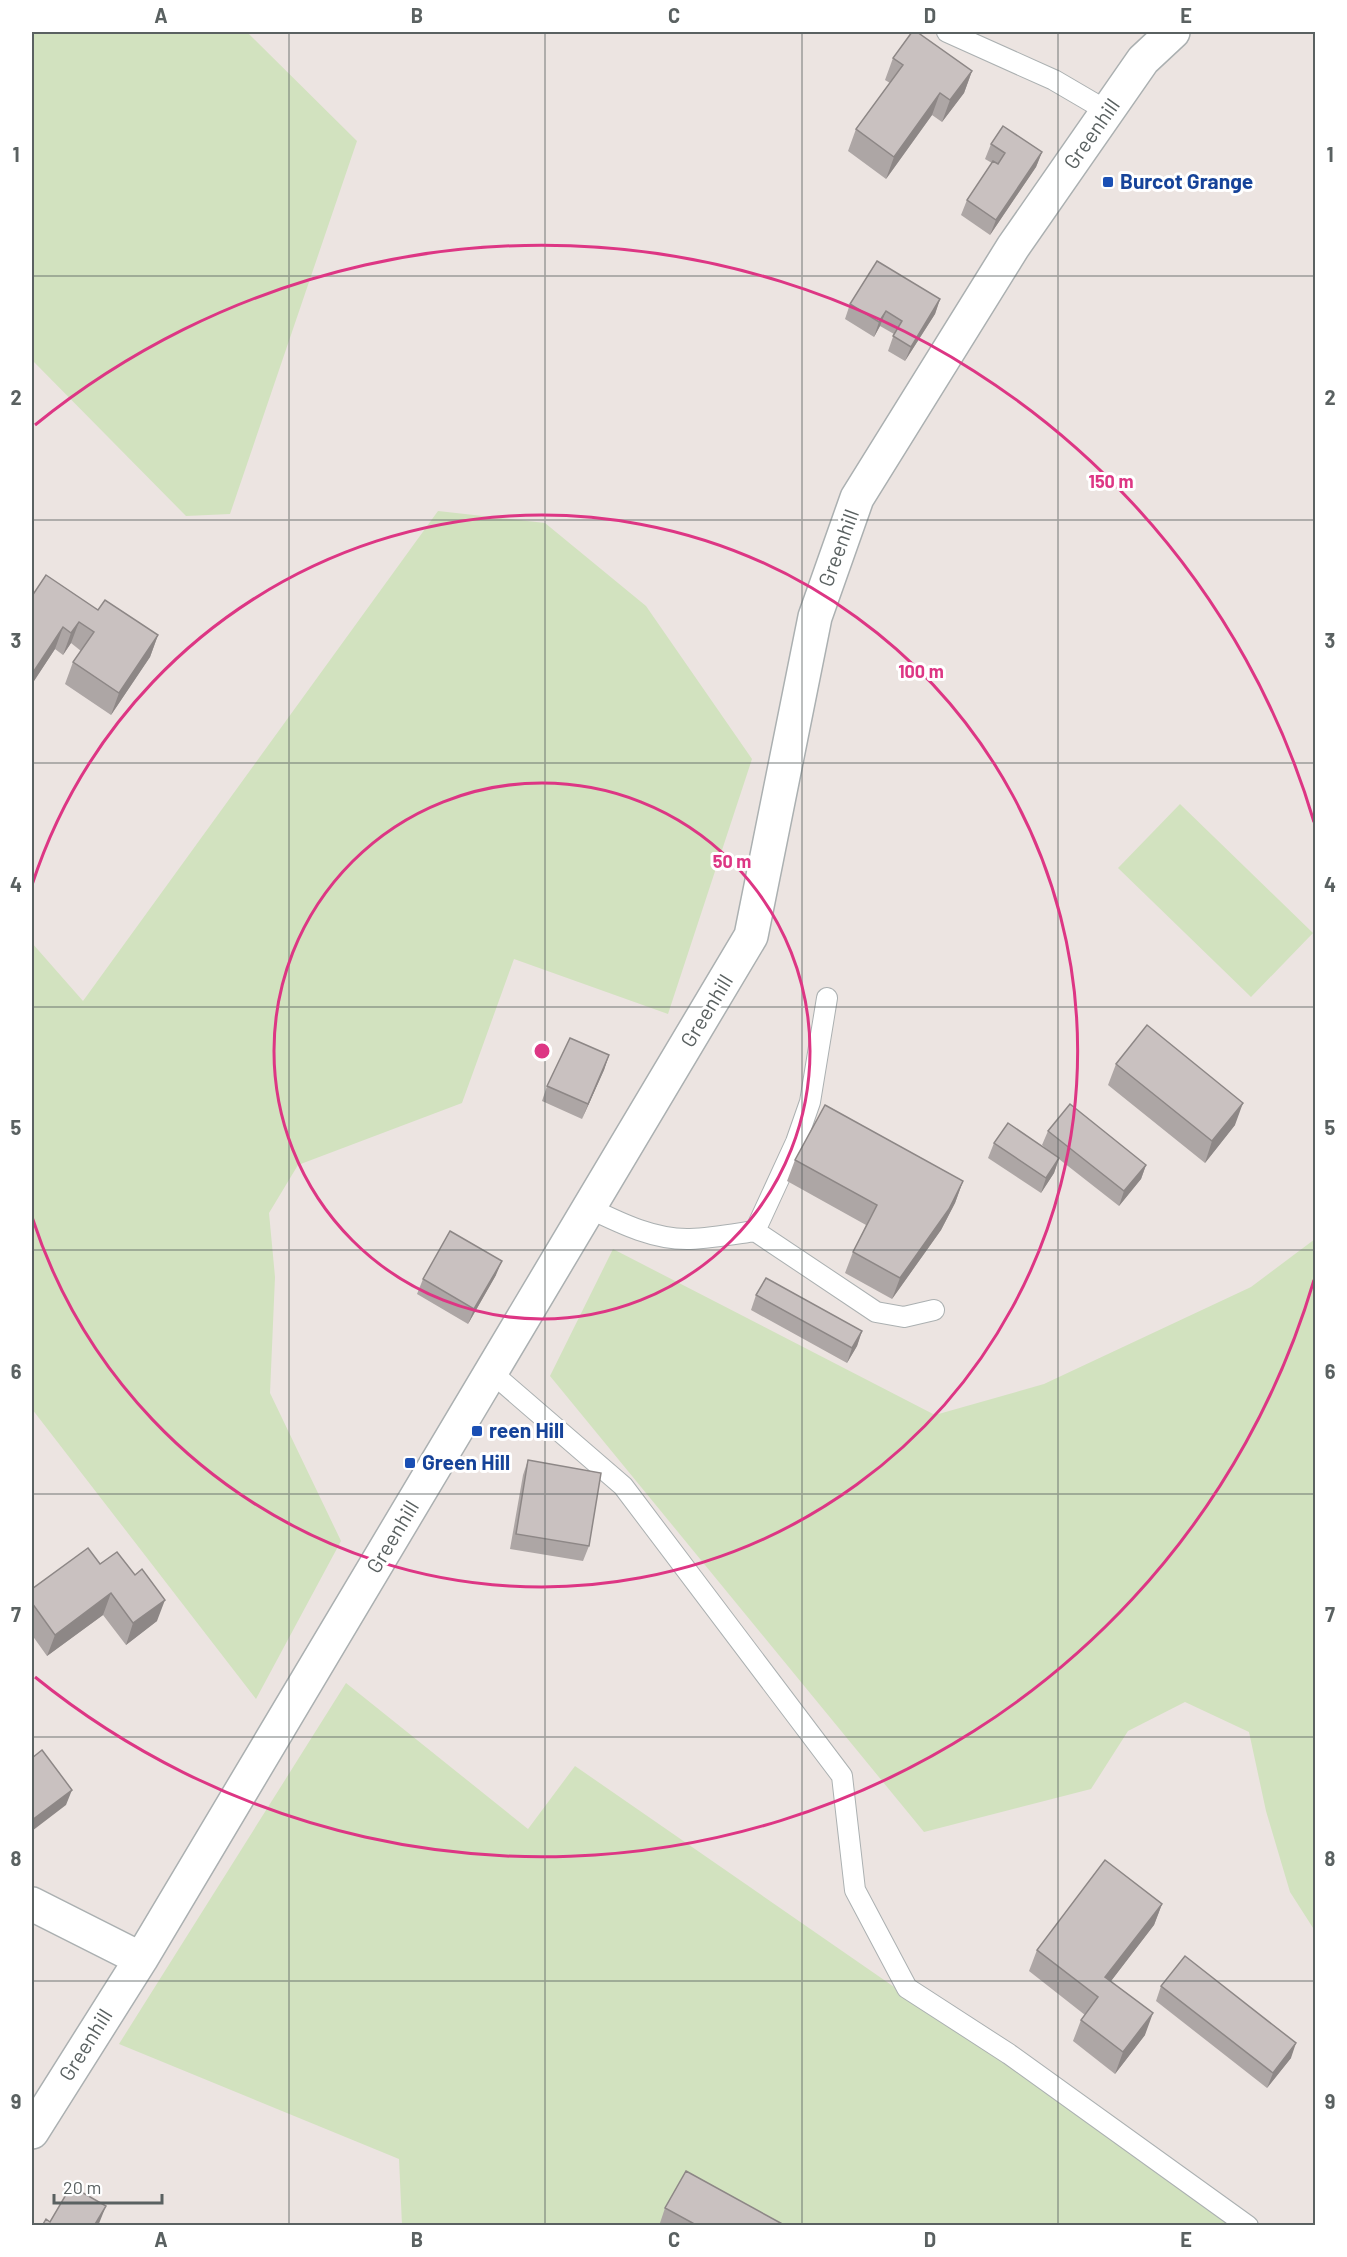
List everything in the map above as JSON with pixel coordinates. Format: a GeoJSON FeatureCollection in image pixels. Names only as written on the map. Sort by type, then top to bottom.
{"type":"FeatureCollection","features":[{"type":"Feature","properties":{"kind":"street","name":"Greenhill"},"geometry":{"type":"LineString","coordinates":[[32,2132],[141,1959],[751,936],[815,617],[857,498],[1013,247],[1143,60],[1173,32]]}},
{"type":"Feature","properties":{"kind":"street"},"geometry":{"type":"LineString","coordinates":[[32,1904],[141,1959]]}},
{"type":"Feature","properties":{"kind":"lane"},"geometry":{"type":"LineString","coordinates":[[947,32],[1054,80],[1107,111]]}},
{"type":"Feature","properties":{"kind":"lane"},"geometry":{"type":"LineString","coordinates":[[755,1231],[796,1142],[810,1102],[827,998]]}},
{"type":"Feature","properties":{"kind":"lane"},"geometry":{"type":"LineString","coordinates":[[589,1208],[650,1234],[670,1237],[689,1239],[755,1231],[876,1312],[904,1317],[934,1310]]}},
{"type":"Feature","properties":{"kind":"lane"},"geometry":{"type":"LineString","coordinates":[[491,1372],[623,1486],[842,1776],[855,1890],[907,1988],[1009,2054],[1248,2226]]}},
{"type":"Feature","properties":{"kind":"green space"},"geometry":{"type":"Polygon","coordinates":[[[32,32],[247,32],[357,141],[230,514],[186,516],[32,360],[32,32]]]}},
{"type":"Feature","properties":{"kind":"green space"},"geometry":{"type":"Polygon","coordinates":[[[438,511],[545,523],[646,606],[752,759],[668,1014],[514,959],[462,1103],[298,1165],[269,1213],[275,1277],[270,1393],[341,1541],[256,1699],[32,1409],[32,943],[83,1001],[438,511]]]}},
{"type":"Feature","properties":{"kind":"green space"},"geometry":{"type":"Polygon","coordinates":[[[1180,804],[1313,933],[1251,997],[1118,868],[1180,804]]]}},
{"type":"Feature","properties":{"kind":"green space"},"geometry":{"type":"Polygon","coordinates":[[[1315,1239],[1315,1931],[1290,1892],[1266,1811],[1249,1732],[1185,1702],[1128,1731],[1091,1789],[924,1832],[550,1376],[613,1249],[935,1415],[1044,1384],[1251,1287],[1315,1239]]]}},
{"type":"Feature","properties":{"kind":"green space"},"geometry":{"type":"Polygon","coordinates":[[[346,1683],[528,1829],[575,1766],[1238,2225],[402,2225],[399,2159],[119,2044],[346,1683]]]}},
{"type":"Feature","properties":{"kind":"building"},"geometry":{"type":"Polygon","coordinates":[[[912,32],[917,32],[972,71],[950,100],[940,93],[894,157],[856,129],[903,65],[893,58],[912,32]]]}},
{"type":"Feature","properties":{"kind":"building"},"geometry":{"type":"Polygon","coordinates":[[[1003,126],[1042,152],[996,220],[967,200],[993,161],[998,164],[1005,153],[991,144],[1003,126]]]}},
{"type":"Feature","properties":{"kind":"building"},"geometry":{"type":"Polygon","coordinates":[[[877,261],[940,299],[911,347],[893,336],[902,321],[886,311],[879,322],[850,304],[877,261]]]}},
{"type":"Feature","properties":{"kind":"building"},"geometry":{"type":"Polygon","coordinates":[[[46,575],[98,610],[105,600],[158,635],[119,693],[73,662],[94,632],[79,622],[71,633],[63,627],[32,674],[32,596],[46,575]]]}},
{"type":"Feature","properties":{"kind":"building"},"geometry":{"type":"Polygon","coordinates":[[[1147,1025],[1243,1103],[1212,1141],[1116,1064],[1147,1025]]]}},
{"type":"Feature","properties":{"kind":"building"},"geometry":{"type":"Polygon","coordinates":[[[570,1038],[609,1055],[588,1104],[547,1086],[570,1038]]]}},
{"type":"Feature","properties":{"kind":"building"},"geometry":{"type":"Polygon","coordinates":[[[1070,1104],[1146,1165],[1124,1191],[1048,1131],[1070,1104]]]}},
{"type":"Feature","properties":{"kind":"building"},"geometry":{"type":"Polygon","coordinates":[[[825,1105],[963,1181],[949,1209],[900,1278],[853,1252],[877,1205],[795,1160],[825,1105]]]}},
{"type":"Feature","properties":{"kind":"building"},"geometry":{"type":"Polygon","coordinates":[[[1008,1123],[1059,1158],[1046,1178],[994,1143],[1008,1123]]]}},
{"type":"Feature","properties":{"kind":"building"},"geometry":{"type":"Polygon","coordinates":[[[450,1231],[502,1261],[474,1309],[423,1279],[450,1231]]]}},
{"type":"Feature","properties":{"kind":"building"},"geometry":{"type":"Polygon","coordinates":[[[766,1278],[862,1331],[852,1348],[756,1295],[766,1278]]]}},
{"type":"Feature","properties":{"kind":"building"},"geometry":{"type":"Polygon","coordinates":[[[528,1460],[601,1473],[589,1546],[516,1534],[528,1460]]]}},
{"type":"Feature","properties":{"kind":"building"},"geometry":{"type":"Polygon","coordinates":[[[88,1548],[100,1564],[117,1552],[135,1575],[142,1569],[165,1600],[133,1623],[111,1593],[55,1635],[32,1603],[32,1589],[88,1548]]]}},
{"type":"Feature","properties":{"kind":"building"},"geometry":{"type":"Polygon","coordinates":[[[42,1750],[72,1790],[32,1820],[32,1758],[42,1750]]]}},
{"type":"Feature","properties":{"kind":"building"},"geometry":{"type":"Polygon","coordinates":[[[1105,1860],[1162,1904],[1105,1977],[1153,2013],[1123,2052],[1081,2020],[1098,1997],[1037,1950],[1105,1860]]]}},
{"type":"Feature","properties":{"kind":"building"},"geometry":{"type":"Polygon","coordinates":[[[1185,1956],[1296,2043],[1273,2073],[1161,1986],[1185,1956]]]}},
{"type":"Feature","properties":{"kind":"building"},"geometry":{"type":"Polygon","coordinates":[[[686,2171],[786,2226],[698,2226],[665,2208],[686,2171]]]}},
{"type":"Feature","properties":{"kind":"building"},"geometry":{"type":"Polygon","coordinates":[[[71,2186],[106,2206],[94,2226],[42,2226],[46,2219],[50,2222],[71,2186]]]}},
{"type":"Feature","properties":{"kind":"place","name":"Burcot Grange"},"geometry":{"type":"Point","coordinates":[1108,182]}},
{"type":"Feature","properties":{"kind":"place","name":"reen Hill"},"geometry":{"type":"Point","coordinates":[477,1431]}},
{"type":"Feature","properties":{"kind":"place","name":"Green Hill"},"geometry":{"type":"Point","coordinates":[410,1463]}}]}
